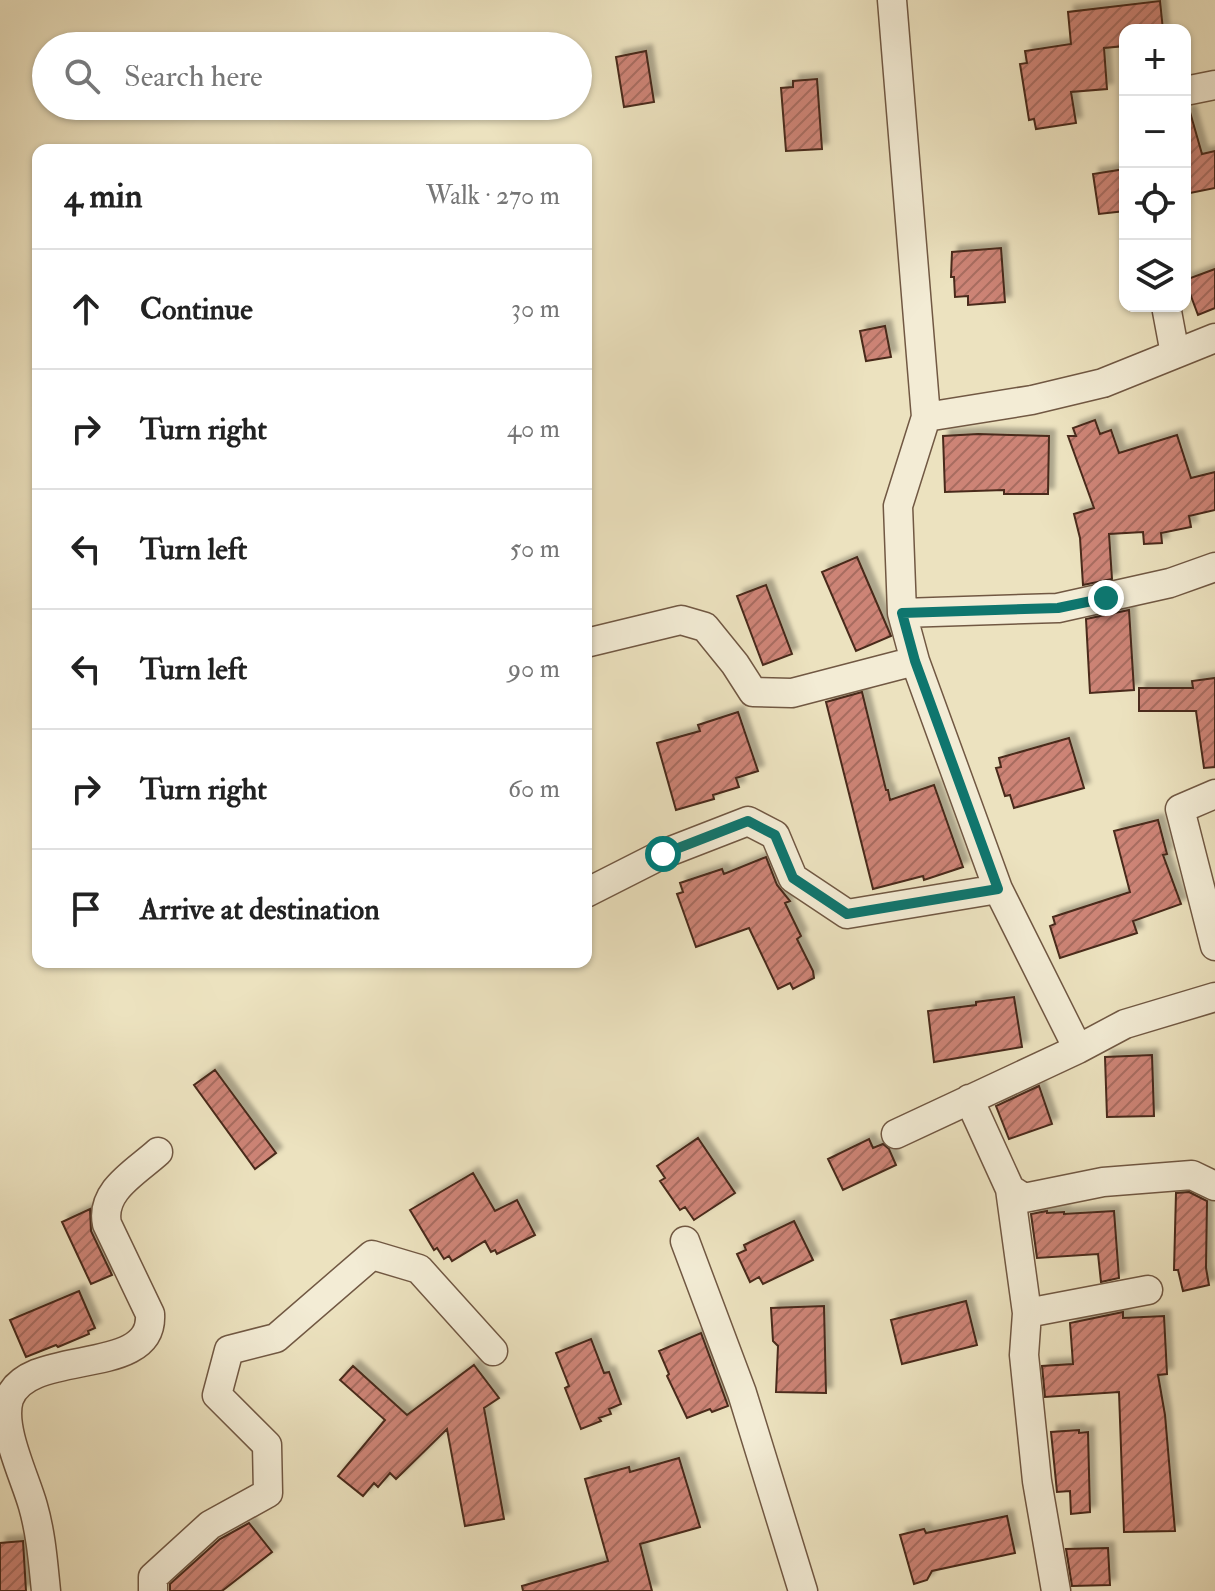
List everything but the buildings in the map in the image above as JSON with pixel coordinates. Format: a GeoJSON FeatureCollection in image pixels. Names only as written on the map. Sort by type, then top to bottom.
{"type":"FeatureCollection","features":[{"type":"Feature","properties":{"kind":"street"},"geometry":{"type":"LineString","coordinates":[[896,1],[926,417],[898,506],[902,613],[915,661],[998,889],[1078,1049]]}},
{"type":"Feature","properties":{"kind":"street"},"geometry":{"type":"LineString","coordinates":[[1191,90],[1215,85]]}},
{"type":"Feature","properties":{"kind":"street"},"geometry":{"type":"LineString","coordinates":[[1167,312],[1175,354]]}},
{"type":"Feature","properties":{"kind":"street"},"geometry":{"type":"LineString","coordinates":[[926,417],[1046,397],[1103,383],[1215,338]]}},
{"type":"Feature","properties":{"kind":"street"},"geometry":{"type":"LineString","coordinates":[[902,613],[1058,608],[1170,583],[1215,567]]}},
{"type":"Feature","properties":{"kind":"street"},"geometry":{"type":"LineString","coordinates":[[592,642],[681,620],[705,627],[753,692],[792,693],[915,661]]}},
{"type":"Feature","properties":{"kind":"street"},"geometry":{"type":"LineString","coordinates":[[1215,794],[1180,809],[1215,946]]}},
{"type":"Feature","properties":{"kind":"street"},"geometry":{"type":"LineString","coordinates":[[592,890],[663,854],[748,821],[775,835],[793,878],[847,914],[998,889]]}},
{"type":"Feature","properties":{"kind":"street"},"geometry":{"type":"LineString","coordinates":[[896,1134],[1125,1024],[1215,997]]}},
{"type":"Feature","properties":{"kind":"street"},"geometry":{"type":"LineString","coordinates":[[969,1099],[1010,1189],[1027,1313],[1025,1379],[1037,1481],[1056,1591]]}},
{"type":"Feature","properties":{"kind":"street"},"geometry":{"type":"LineString","coordinates":[[46,1591],[33,1507],[10,1435],[7,1412],[10,1396],[23,1381],[47,1369],[117,1354],[145,1337],[150,1314],[107,1224],[105,1213],[111,1195],[158,1152]]}},
{"type":"Feature","properties":{"kind":"street"},"geometry":{"type":"LineString","coordinates":[[1010,1189],[1024,1198],[1103,1182],[1192,1175],[1215,1186]]}},
{"type":"Feature","properties":{"kind":"street"},"geometry":{"type":"LineString","coordinates":[[685,1241],[742,1393],[803,1591]]}},
{"type":"Feature","properties":{"kind":"street"},"geometry":{"type":"LineString","coordinates":[[153,1591],[153,1577],[210,1525],[268,1493],[267,1445],[217,1395],[229,1350],[276,1338],[372,1255],[419,1269],[493,1351]]}},
{"type":"Feature","properties":{"kind":"street"},"geometry":{"type":"LineString","coordinates":[[1027,1313],[1148,1290]]}},
{"type":"Feature","properties":{"kind":"route"},"geometry":{"type":"LineString","coordinates":[[663,854],[748,821],[775,835],[793,878],[847,914],[998,889],[915,661],[902,613],[1058,608],[1106,598]]}}]}
